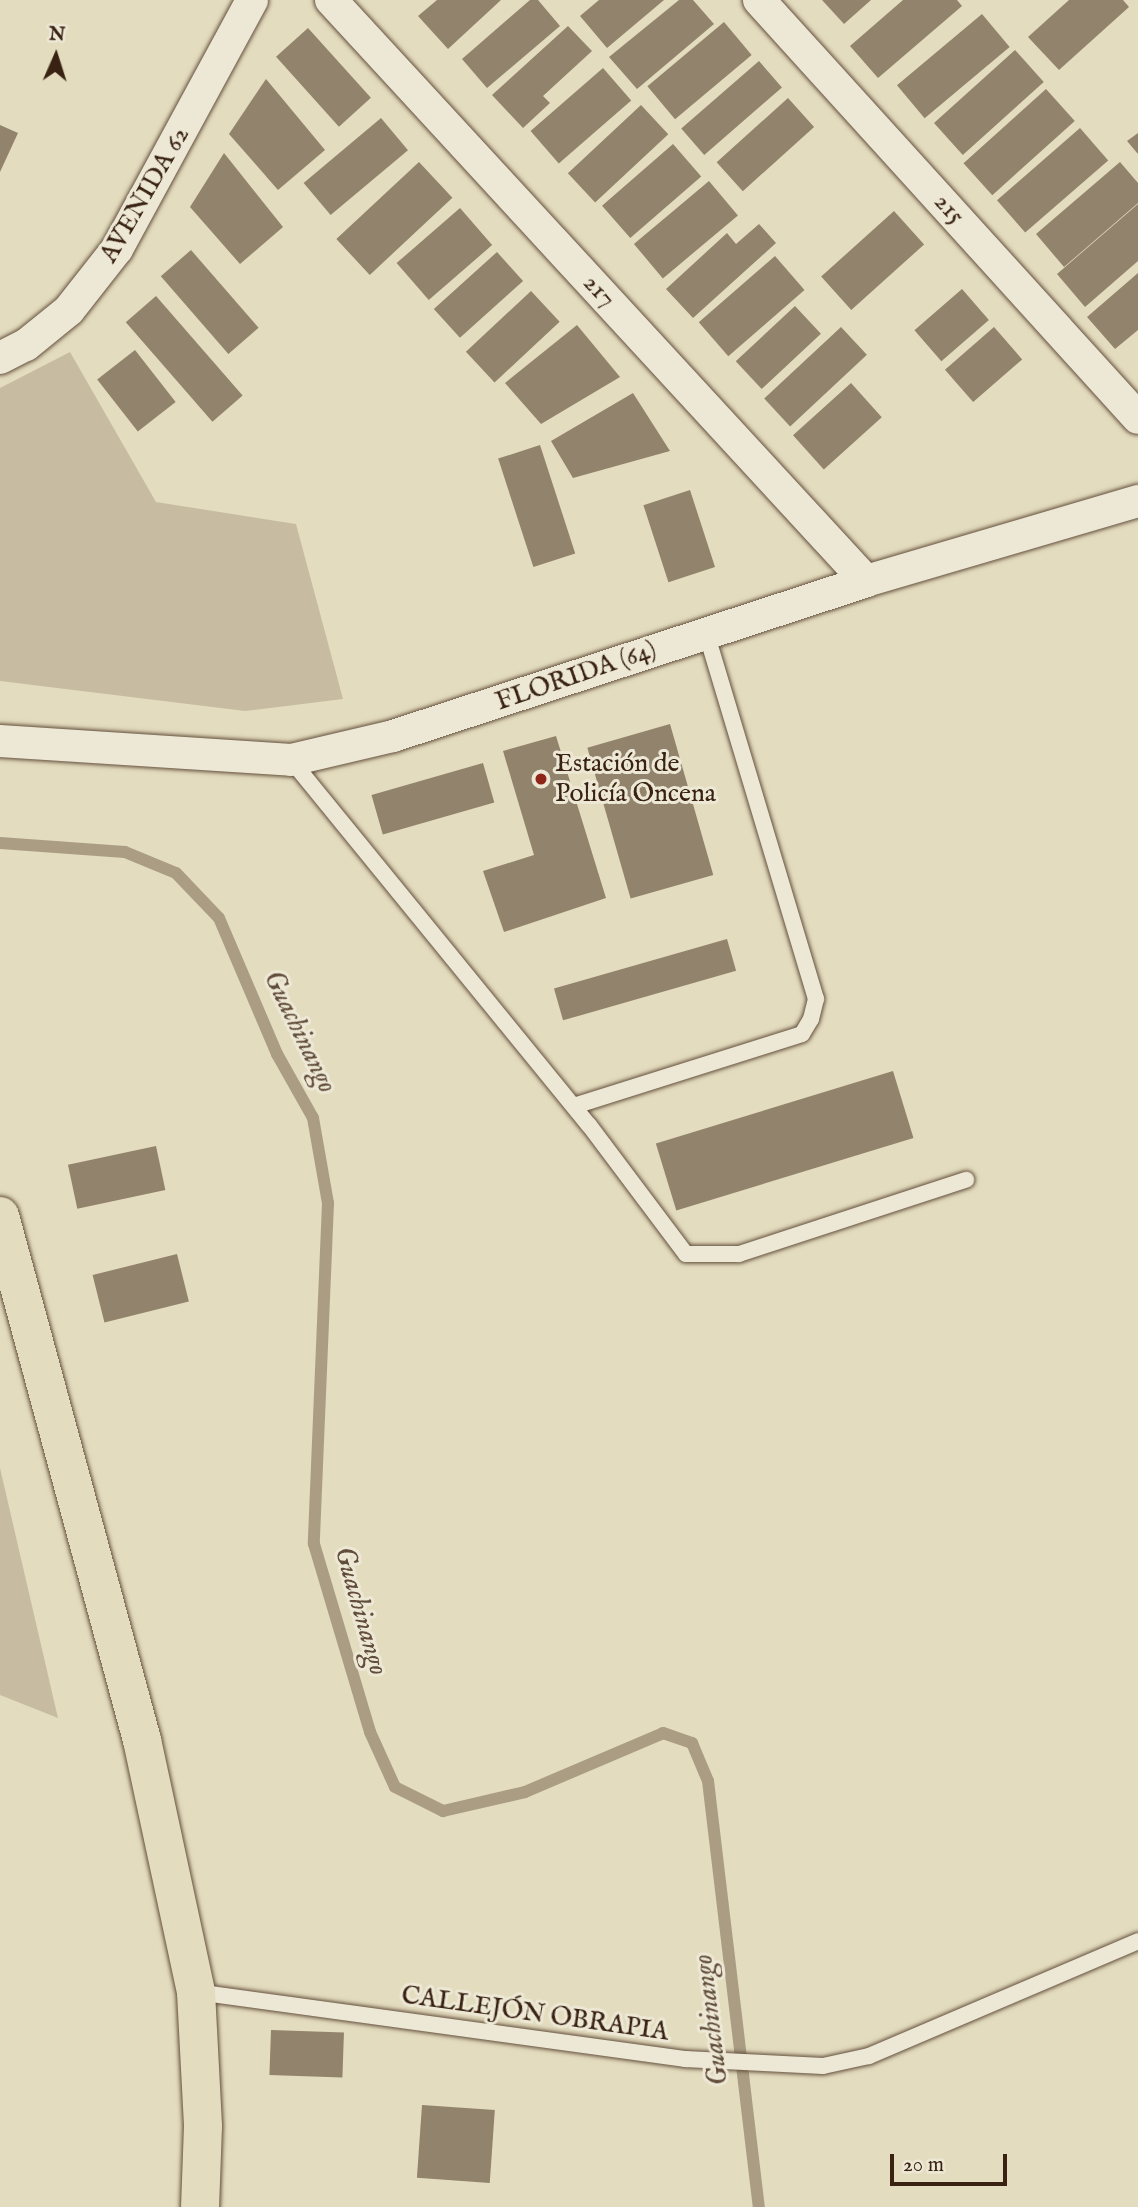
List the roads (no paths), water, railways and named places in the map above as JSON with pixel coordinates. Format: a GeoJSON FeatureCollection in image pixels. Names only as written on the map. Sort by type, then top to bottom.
{"type":"FeatureCollection","features":[{"type":"Feature","properties":{"kind":"main road"},"geometry":{"type":"LineString","coordinates":[[0,1216],[142,1740],[196,1992],[203,2126],[200,2207]]}},
{"type":"Feature","properties":{"kind":"street","name":"AVENIDA 62"},"geometry":{"type":"LineString","coordinates":[[0,358],[26,345],[69,310],[117,249],[252,0]]}},
{"type":"Feature","properties":{"kind":"street","name":"217"},"geometry":{"type":"LineString","coordinates":[[331,0],[866,581]]}},
{"type":"Feature","properties":{"kind":"street","name":"215"},"geometry":{"type":"LineString","coordinates":[[760,0],[1138,418]]}},
{"type":"Feature","properties":{"kind":"street","name":"FLORIDA (64)"},"geometry":{"type":"LineString","coordinates":[[0,741],[291,760],[393,736],[507,701],[706,632],[866,581],[1138,501]]}},
{"type":"Feature","properties":{"kind":"lane"},"geometry":{"type":"LineString","coordinates":[[574,1106],[802,1034],[811,1019],[816,999],[706,632]]}},
{"type":"Feature","properties":{"kind":"lane"},"geometry":{"type":"LineString","coordinates":[[291,760],[574,1106],[686,1254],[739,1254],[967,1180]]}},
{"type":"Feature","properties":{"kind":"lane","name":"CALLEJÓN OBRAPIA"},"geometry":{"type":"LineString","coordinates":[[196,1992],[685,2059],[797,2066],[869,2056],[1138,1941]]}},
{"type":"Feature","properties":{"kind":"waterway","name":"Guachinango"},"geometry":{"type":"LineString","coordinates":[[0,843],[125,852],[176,873],[219,918],[277,1054],[313,1118],[328,1203],[314,1544],[370,1732],[395,1787],[443,1811],[525,1792],[663,1733],[692,1743],[708,1781],[759,2207]]}},
{"type":"Feature","properties":{"kind":"place","name":"Estación de Policía Oncena"},"geometry":{"type":"Point","coordinates":[541,779]}}]}
